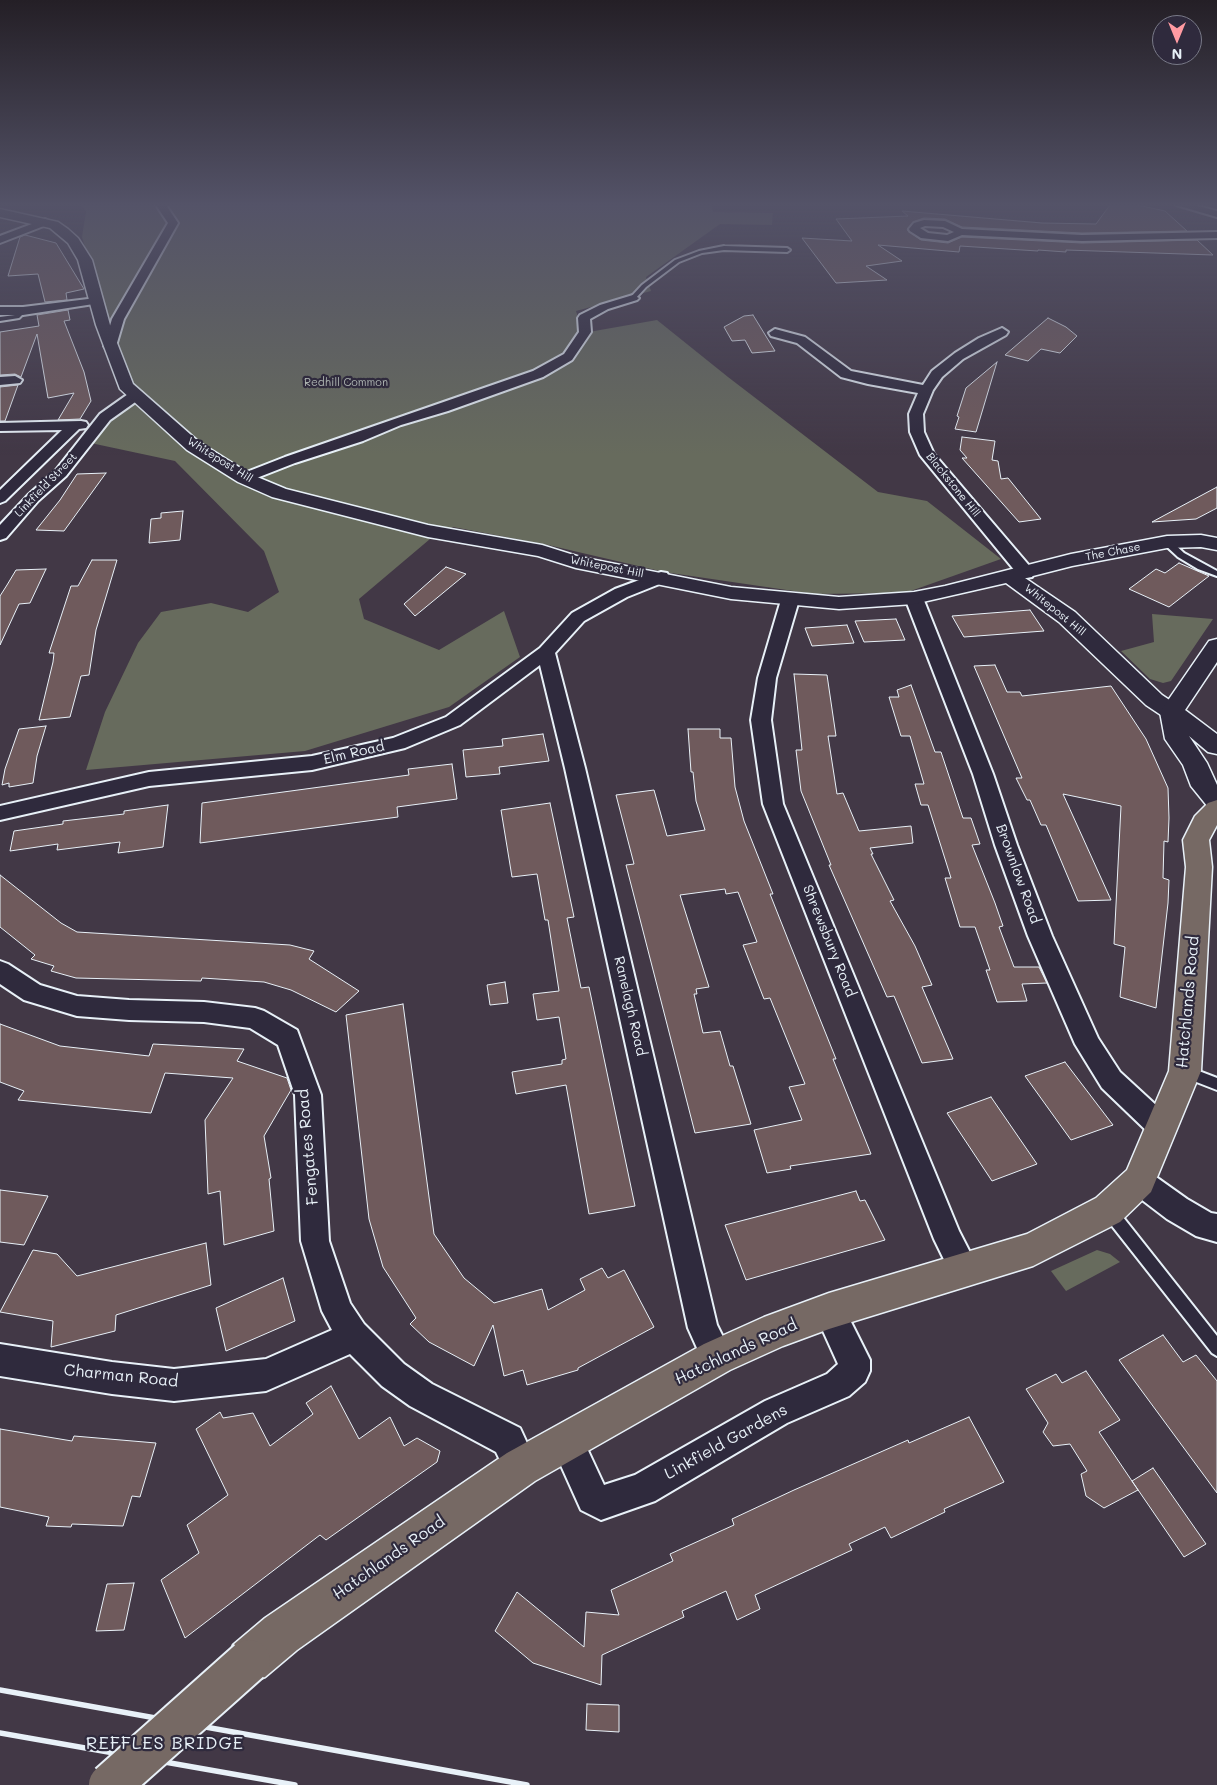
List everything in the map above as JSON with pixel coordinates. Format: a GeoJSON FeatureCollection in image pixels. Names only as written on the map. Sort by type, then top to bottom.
{"type":"FeatureCollection","features":[{"type":"Feature","properties":{"kind":"main road","name":"Hatchlands Road"},"geometry":{"type":"LineString","coordinates":[[110,1785],[249,1661],[289,1629],[521,1467],[566,1441],[717,1357],[777,1330],[828,1311],[1033,1249],[1108,1210],[1139,1181],[1185,1071],[1208,859],[1196,840],[1204,823],[1217,809]]}},
{"type":"Feature","properties":{"kind":"street"},"geometry":{"type":"LineString","coordinates":[[93,288],[110,346],[131,391]]}},
{"type":"Feature","properties":{"kind":"street"},"geometry":{"type":"LineString","coordinates":[[110,346],[118,319],[136,288]]}},
{"type":"Feature","properties":{"kind":"street"},"geometry":{"type":"LineString","coordinates":[[244,478],[290,460],[358,438],[396,422],[443,408],[538,374],[568,357],[585,332],[584,318],[604,307],[632,298]]}},
{"type":"Feature","properties":{"kind":"street"},"geometry":{"type":"LineString","coordinates":[[0,311],[23,311],[96,301]]}},
{"type":"Feature","properties":{"kind":"street","name":"Blackstone Hill"},"geometry":{"type":"LineString","coordinates":[[1002,332],[959,356],[937,374],[926,390],[916,414],[917,432],[927,455],[1018,575]]}},
{"type":"Feature","properties":{"kind":"street"},"geometry":{"type":"LineString","coordinates":[[775,333],[801,340],[846,374],[868,380],[926,390]]}},
{"type":"Feature","properties":{"kind":"street"},"geometry":{"type":"LineString","coordinates":[[0,381],[15,380]]}},
{"type":"Feature","properties":{"kind":"street","name":"Whitepost Hill"},"geometry":{"type":"LineString","coordinates":[[131,391],[193,446],[244,478],[279,493],[384,521],[428,531],[542,551],[576,562],[661,577],[731,593],[790,600],[839,603],[914,598],[1018,575],[1102,649],[1154,700],[1172,712]]}},
{"type":"Feature","properties":{"kind":"street","name":"Linkfield Street"},"geometry":{"type":"LineString","coordinates":[[0,535],[33,498],[60,473],[105,417],[131,391]]}},
{"type":"Feature","properties":{"kind":"street"},"geometry":{"type":"LineString","coordinates":[[0,427],[99,424]]}},
{"type":"Feature","properties":{"kind":"street"},"geometry":{"type":"LineString","coordinates":[[0,498],[75,425]]}},
{"type":"Feature","properties":{"kind":"street","name":"The Chase"},"geometry":{"type":"LineString","coordinates":[[1018,575],[1105,552],[1167,542],[1201,541],[1217,544]]}},
{"type":"Feature","properties":{"kind":"street","name":"Elm Road"},"geometry":{"type":"LineString","coordinates":[[0,812],[149,779],[312,763],[398,743],[453,721],[546,652],[578,617],[622,593],[661,577]]}},
{"type":"Feature","properties":{"kind":"street","name":"Brownlow Road"},"geometry":{"type":"LineString","coordinates":[[914,598],[983,774],[1006,845],[1037,928],[1088,1044],[1111,1080],[1161,1127]]}},
{"type":"Feature","properties":{"kind":"street","name":"Shrewsbury Road"},"geometry":{"type":"LineString","coordinates":[[790,600],[767,678],[761,720],[773,804],[948,1239],[964,1270]]}},
{"type":"Feature","properties":{"kind":"street"},"geometry":{"type":"LineString","coordinates":[[1217,646],[1172,712],[1177,739],[1206,760],[1204,786],[1217,801]]}},
{"type":"Feature","properties":{"kind":"street","name":"Ranelagh Road"},"geometry":{"type":"LineString","coordinates":[[546,652],[575,768],[703,1328],[717,1357]]}},
{"type":"Feature","properties":{"kind":"street"},"geometry":{"type":"LineString","coordinates":[[1172,712],[1217,746]]}},
{"type":"Feature","properties":{"kind":"street","name":"Fengates Road"},"geometry":{"type":"LineString","coordinates":[[0,971],[33,993],[76,1006],[129,1010],[204,1012],[255,1018],[288,1038],[308,1095],[316,1241],[337,1311],[353,1336],[393,1375],[422,1395],[508,1440],[521,1467]]}},
{"type":"Feature","properties":{"kind":"street"},"geometry":{"type":"LineString","coordinates":[[1139,1181],[1177,1209],[1206,1226],[1217,1228]]}},
{"type":"Feature","properties":{"kind":"street","name":"Linkfield Gardens"},"geometry":{"type":"LineString","coordinates":[[566,1441],[593,1498],[601,1503],[643,1488],[776,1412],[838,1384],[854,1371],[854,1360],[828,1311]]}},
{"type":"Feature","properties":{"kind":"street","name":"Charman Road"},"geometry":{"type":"LineString","coordinates":[[0,1360],[112,1378],[174,1384],[266,1375],[335,1346],[353,1336]]}},
{"type":"Feature","properties":{"kind":"lane"},"geometry":{"type":"LineString","coordinates":[[632,298],[642,288]]}},
{"type":"Feature","properties":{"kind":"lane"},"geometry":{"type":"LineString","coordinates":[[0,319],[17,317],[23,311]]}},
{"type":"Feature","properties":{"kind":"lane"},"geometry":{"type":"LineString","coordinates":[[1167,542],[1181,555],[1217,574]]}},
{"type":"Feature","properties":{"kind":"lane"},"geometry":{"type":"LineString","coordinates":[[1185,1071],[1217,1084]]}},
{"type":"Feature","properties":{"kind":"lane"},"geometry":{"type":"LineString","coordinates":[[1108,1210],[1217,1348]]}},
{"type":"Feature","properties":{"kind":"green space","name":"Redhill Common"},"geometry":{"type":"Polygon","coordinates":[[[97,288],[650,288],[651,291],[576,311],[583,333],[657,320],[878,492],[927,501],[1001,559],[905,593],[814,594],[664,572],[548,545],[453,527],[430,539],[359,599],[364,619],[439,650],[504,611],[520,657],[449,707],[305,751],[86,770],[105,712],[138,643],[161,612],[211,603],[248,612],[279,592],[264,551],[175,461],[86,442],[108,419],[131,386],[97,288]]]}},
{"type":"Feature","properties":{"kind":"green space"},"geometry":{"type":"Polygon","coordinates":[[[1152,614],[1213,619],[1171,681],[1163,683],[1150,679],[1121,651],[1154,642],[1152,614]]]}},
{"type":"Feature","properties":{"kind":"green space"},"geometry":{"type":"Polygon","coordinates":[[[1097,1250],[1110,1254],[1120,1262],[1066,1291],[1051,1271],[1097,1250]]]}},
{"type":"Feature","properties":{"kind":"building"},"geometry":{"type":"Polygon","coordinates":[[[42,288],[84,289],[66,293],[67,300],[45,302],[42,288]]]}},
{"type":"Feature","properties":{"kind":"building"},"geometry":{"type":"Polygon","coordinates":[[[68,310],[70,320],[64,321],[84,372],[91,401],[80,419],[58,420],[74,393],[48,398],[37,334],[21,377],[15,374],[0,375],[0,332],[39,326],[37,315],[68,310]]]}},
{"type":"Feature","properties":{"kind":"building"},"geometry":{"type":"Polygon","coordinates":[[[753,315],[775,351],[752,353],[745,340],[732,341],[724,327],[744,316],[753,315]]]}},
{"type":"Feature","properties":{"kind":"building"},"geometry":{"type":"Polygon","coordinates":[[[1048,318],[1066,327],[1077,336],[1060,353],[1041,349],[1028,361],[1005,355],[1048,318]]]}},
{"type":"Feature","properties":{"kind":"building"},"geometry":{"type":"Polygon","coordinates":[[[997,362],[976,432],[955,429],[966,388],[997,362]]]}},
{"type":"Feature","properties":{"kind":"building"},"geometry":{"type":"Polygon","coordinates":[[[18,385],[5,421],[0,421],[0,387],[18,385]]]}},
{"type":"Feature","properties":{"kind":"building"},"geometry":{"type":"Polygon","coordinates":[[[962,437],[995,441],[992,460],[998,461],[1001,479],[1008,478],[1041,519],[1019,522],[962,458],[967,458],[960,450],[962,437]]]}},
{"type":"Feature","properties":{"kind":"building"},"geometry":{"type":"Polygon","coordinates":[[[106,473],[64,531],[36,530],[60,500],[77,474],[106,473]]]}},
{"type":"Feature","properties":{"kind":"building"},"geometry":{"type":"Polygon","coordinates":[[[1217,487],[1217,508],[1196,519],[1152,522],[1217,487]]]}},
{"type":"Feature","properties":{"kind":"building"},"geometry":{"type":"Polygon","coordinates":[[[183,511],[180,540],[149,543],[151,519],[161,518],[161,513],[183,511]]]}},
{"type":"Feature","properties":{"kind":"building"},"geometry":{"type":"Polygon","coordinates":[[[92,560],[117,560],[96,630],[89,675],[81,676],[70,717],[39,720],[53,662],[54,653],[49,653],[71,586],[78,586],[92,560]]]}},
{"type":"Feature","properties":{"kind":"building"},"geometry":{"type":"Polygon","coordinates":[[[1179,563],[1209,576],[1169,607],[1129,589],[1156,569],[1165,573],[1179,563]]]}},
{"type":"Feature","properties":{"kind":"building"},"geometry":{"type":"Polygon","coordinates":[[[446,567],[466,574],[415,616],[404,604],[446,567]]]}},
{"type":"Feature","properties":{"kind":"building"},"geometry":{"type":"Polygon","coordinates":[[[46,569],[30,603],[19,604],[0,645],[0,596],[16,570],[46,569]]]}},
{"type":"Feature","properties":{"kind":"building"},"geometry":{"type":"Polygon","coordinates":[[[1030,610],[1044,631],[964,637],[952,616],[1030,610]]]}},
{"type":"Feature","properties":{"kind":"building"},"geometry":{"type":"Polygon","coordinates":[[[896,619],[905,640],[864,642],[855,621],[896,619]]]}},
{"type":"Feature","properties":{"kind":"building"},"geometry":{"type":"Polygon","coordinates":[[[847,625],[854,643],[812,646],[805,628],[847,625]]]}},
{"type":"Feature","properties":{"kind":"building"},"geometry":{"type":"Polygon","coordinates":[[[995,665],[1007,692],[1020,692],[1022,696],[1111,686],[1146,739],[1168,788],[1168,842],[1164,841],[1163,878],[1169,880],[1168,903],[1156,1008],[1120,997],[1125,947],[1114,944],[1121,806],[1063,794],[1111,900],[1078,901],[1046,825],[1041,825],[1030,800],[1027,800],[1016,778],[1022,778],[974,666],[995,665]]]}},
{"type":"Feature","properties":{"kind":"building"},"geometry":{"type":"Polygon","coordinates":[[[794,674],[827,675],[836,736],[828,736],[837,794],[843,793],[859,831],[911,826],[913,843],[870,848],[873,854],[871,854],[894,900],[890,901],[915,946],[932,985],[922,987],[953,1059],[922,1063],[894,996],[887,997],[829,865],[831,865],[801,791],[796,750],[802,750],[794,674]]]}},
{"type":"Feature","properties":{"kind":"building"},"geometry":{"type":"Polygon","coordinates":[[[911,685],[935,752],[941,752],[963,818],[971,818],[980,844],[972,845],[1003,926],[999,927],[1014,967],[1039,967],[1047,983],[1022,984],[1027,1001],[997,1002],[986,970],[990,970],[975,927],[960,927],[945,878],[951,878],[928,805],[921,805],[915,784],[924,784],[910,736],[901,736],[889,697],[899,697],[897,690],[911,685]]]}},
{"type":"Feature","properties":{"kind":"building"},"geometry":{"type":"Polygon","coordinates":[[[46,726],[37,756],[33,783],[9,787],[9,783],[2,785],[5,769],[19,729],[46,726]]]}},
{"type":"Feature","properties":{"kind":"building"},"geometry":{"type":"Polygon","coordinates":[[[688,729],[720,729],[720,738],[731,738],[735,787],[744,821],[773,894],[770,894],[836,1059],[833,1059],[871,1154],[790,1166],[791,1169],[767,1173],[754,1130],[802,1120],[789,1087],[805,1084],[770,998],[764,999],[743,945],[757,942],[738,892],[726,894],[725,889],[680,895],[709,987],[696,989],[697,994],[694,994],[703,1033],[720,1031],[730,1066],[733,1066],[751,1124],[695,1133],[626,865],[634,864],[616,795],[654,790],[667,836],[705,830],[696,801],[693,772],[691,772],[688,729]]]}},
{"type":"Feature","properties":{"kind":"building"},"geometry":{"type":"Polygon","coordinates":[[[543,734],[549,761],[499,767],[500,774],[466,777],[463,750],[503,746],[502,739],[543,734]]]}},
{"type":"Feature","properties":{"kind":"building"},"geometry":{"type":"Polygon","coordinates":[[[452,764],[457,799],[397,807],[398,817],[200,843],[202,803],[409,775],[408,769],[452,764]]]}},
{"type":"Feature","properties":{"kind":"building"},"geometry":{"type":"Polygon","coordinates":[[[550,803],[574,917],[567,918],[581,988],[589,987],[635,1206],[589,1214],[566,1085],[516,1094],[512,1072],[562,1064],[562,1060],[566,1059],[559,1017],[537,1020],[533,994],[559,991],[548,920],[545,920],[537,874],[512,877],[501,810],[550,803]]]}},
{"type":"Feature","properties":{"kind":"building"},"geometry":{"type":"Polygon","coordinates":[[[168,805],[163,847],[118,853],[120,842],[57,850],[58,844],[10,851],[14,831],[63,824],[63,821],[124,814],[124,811],[168,805]]]}},
{"type":"Feature","properties":{"kind":"building"},"geometry":{"type":"Polygon","coordinates":[[[0,875],[61,923],[77,932],[290,945],[314,951],[309,959],[359,991],[336,1012],[291,990],[264,982],[202,978],[201,981],[76,978],[51,971],[54,966],[31,959],[35,955],[0,927],[0,875]]]}},
{"type":"Feature","properties":{"kind":"building"},"geometry":{"type":"Polygon","coordinates":[[[505,982],[508,1003],[490,1005],[487,985],[505,982]]]}},
{"type":"Feature","properties":{"kind":"building"},"geometry":{"type":"Polygon","coordinates":[[[403,1004],[434,1234],[464,1278],[494,1303],[542,1289],[548,1310],[585,1290],[580,1279],[602,1268],[608,1278],[624,1270],[654,1327],[578,1368],[578,1370],[527,1385],[523,1370],[504,1376],[493,1325],[474,1366],[429,1342],[410,1324],[416,1318],[383,1267],[369,1219],[346,1015],[403,1004]]]}},
{"type":"Feature","properties":{"kind":"building"},"geometry":{"type":"Polygon","coordinates":[[[0,1024],[60,1046],[149,1056],[153,1044],[244,1049],[237,1061],[287,1078],[291,1090],[264,1136],[271,1178],[269,1179],[274,1231],[224,1245],[220,1191],[208,1194],[205,1120],[233,1078],[165,1073],[151,1113],[18,1100],[24,1091],[0,1082],[0,1024]]]}},
{"type":"Feature","properties":{"kind":"building"},"geometry":{"type":"Polygon","coordinates":[[[1065,1062],[1113,1125],[1071,1140],[1025,1076],[1065,1062]]]}},
{"type":"Feature","properties":{"kind":"building"},"geometry":{"type":"Polygon","coordinates":[[[991,1097],[1037,1164],[992,1181],[947,1113],[991,1097]]]}},
{"type":"Feature","properties":{"kind":"building"},"geometry":{"type":"Polygon","coordinates":[[[0,1190],[48,1196],[24,1245],[0,1242],[0,1190]]]}},
{"type":"Feature","properties":{"kind":"building"},"geometry":{"type":"Polygon","coordinates":[[[856,1191],[860,1201],[865,1200],[885,1240],[746,1280],[725,1225],[856,1191]]]}},
{"type":"Feature","properties":{"kind":"building"},"geometry":{"type":"Polygon","coordinates":[[[206,1243],[211,1285],[116,1315],[115,1331],[51,1347],[53,1321],[0,1312],[33,1250],[57,1254],[77,1276],[206,1243]]]}},
{"type":"Feature","properties":{"kind":"building"},"geometry":{"type":"Polygon","coordinates":[[[283,1278],[295,1321],[226,1351],[216,1308],[283,1278]]]}},
{"type":"Feature","properties":{"kind":"building"},"geometry":{"type":"Polygon","coordinates":[[[1163,1335],[1183,1362],[1196,1355],[1217,1381],[1217,1493],[1119,1360],[1163,1335]]]}},
{"type":"Feature","properties":{"kind":"building"},"geometry":{"type":"Polygon","coordinates":[[[1086,1371],[1120,1420],[1099,1432],[1138,1490],[1104,1508],[1086,1496],[1081,1474],[1087,1471],[1070,1444],[1053,1446],[1043,1432],[1048,1423],[1026,1389],[1056,1374],[1062,1383],[1086,1371]]]}},
{"type":"Feature","properties":{"kind":"building"},"geometry":{"type":"Polygon","coordinates":[[[331,1386],[359,1439],[390,1417],[404,1446],[417,1438],[440,1451],[437,1462],[326,1540],[320,1535],[185,1638],[161,1580],[199,1553],[187,1525],[228,1495],[196,1429],[220,1412],[223,1418],[253,1413],[270,1446],[313,1414],[306,1403],[331,1386]]]}},
{"type":"Feature","properties":{"kind":"building"},"geometry":{"type":"Polygon","coordinates":[[[969,1417],[1004,1482],[944,1509],[945,1512],[891,1538],[885,1527],[849,1544],[852,1550],[755,1595],[760,1609],[737,1620],[726,1591],[682,1611],[684,1617],[602,1655],[601,1685],[533,1663],[495,1631],[517,1592],[584,1647],[586,1612],[619,1615],[611,1590],[673,1561],[670,1554],[734,1525],[732,1519],[794,1490],[908,1440],[909,1443],[969,1417]]]}},
{"type":"Feature","properties":{"kind":"building"},"geometry":{"type":"Polygon","coordinates":[[[0,1429],[72,1441],[74,1436],[156,1443],[140,1497],[132,1496],[123,1526],[72,1524],[71,1527],[46,1526],[49,1517],[0,1507],[0,1429]]]}},
{"type":"Feature","properties":{"kind":"building"},"geometry":{"type":"Polygon","coordinates":[[[1153,1468],[1206,1544],[1184,1557],[1132,1481],[1153,1468]]]}},
{"type":"Feature","properties":{"kind":"building"},"geometry":{"type":"Polygon","coordinates":[[[134,1583],[124,1630],[96,1631],[107,1584],[134,1583]]]}},
{"type":"Feature","properties":{"kind":"building"},"geometry":{"type":"Polygon","coordinates":[[[587,1704],[619,1705],[619,1732],[586,1730],[587,1704]]]}},
{"type":"Feature","properties":{"kind":"railway"},"geometry":{"type":"LineString","coordinates":[[0,1690],[527,1785]]}},
{"type":"Feature","properties":{"kind":"railway"},"geometry":{"type":"LineString","coordinates":[[0,1733],[295,1785]]}},
{"type":"Feature","properties":{"kind":"district","name":"REFFLES BRIDGE"},"geometry":{"type":"Point","coordinates":[165,1743]}}]}
